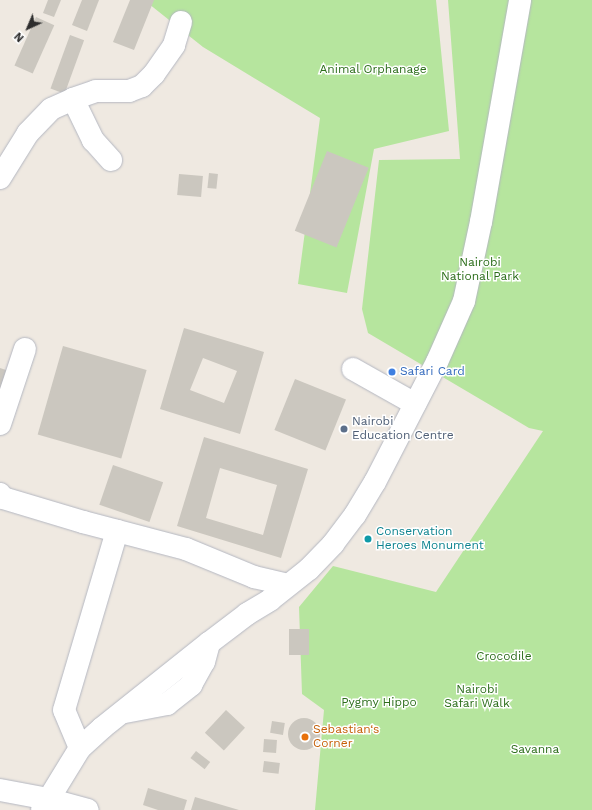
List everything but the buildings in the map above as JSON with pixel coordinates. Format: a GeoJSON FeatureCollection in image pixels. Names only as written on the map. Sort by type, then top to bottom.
{"type":"FeatureCollection","features":[{"type":"Feature","properties":{"kind":"street"},"geometry":{"type":"LineString","coordinates":[[45,805],[80,748],[122,712],[167,704],[191,685],[204,662],[208,643],[309,569],[333,544],[355,515],[375,482],[437,362],[464,301],[481,222],[520,0]]}},
{"type":"Feature","properties":{"kind":"street"},"geometry":{"type":"LineString","coordinates":[[0,178],[28,133],[51,109],[73,99],[96,92],[129,91],[137,89],[154,74],[174,45],[181,22]]}},
{"type":"Feature","properties":{"kind":"street"},"geometry":{"type":"LineString","coordinates":[[73,99],[93,140],[111,160]]}},
{"type":"Feature","properties":{"kind":"street"},"geometry":{"type":"LineString","coordinates":[[0,424],[25,349]]}},
{"type":"Feature","properties":{"kind":"street"},"geometry":{"type":"LineString","coordinates":[[352,369],[415,404]]}},
{"type":"Feature","properties":{"kind":"street"},"geometry":{"type":"LineString","coordinates":[[0,494],[3,498],[186,550],[254,577],[288,585]]}},
{"type":"Feature","properties":{"kind":"street"},"geometry":{"type":"LineString","coordinates":[[80,748],[64,710],[117,531]]}},
{"type":"Feature","properties":{"kind":"street"},"geometry":{"type":"LineString","coordinates":[[0,790],[45,805],[88,810]]}},
{"type":"Feature","properties":{"kind":"green space","name":"Animal Orphanage"},"geometry":{"type":"Polygon","coordinates":[[[144,0],[436,0],[449,131],[374,149],[347,293],[298,284],[320,118],[203,47],[144,0]]]}},
{"type":"Feature","properties":{"kind":"green space"},"geometry":{"type":"Polygon","coordinates":[[[448,0],[592,0],[592,810],[315,810],[324,710],[302,694],[299,607],[333,566],[436,592],[543,431],[529,428],[368,333],[362,309],[379,160],[460,159],[448,0]]]}},
{"type":"Feature","properties":{"kind":"place","name":"Safari Card"},"geometry":{"type":"Point","coordinates":[392,372]}},
{"type":"Feature","properties":{"kind":"place","name":"Nairobi Education Centre"},"geometry":{"type":"Point","coordinates":[344,429]}},
{"type":"Feature","properties":{"kind":"place","name":"Conservation Heroes Monument"},"geometry":{"type":"Point","coordinates":[368,539]}},
{"type":"Feature","properties":{"kind":"place","name":"Sebastian‘s Corner"},"geometry":{"type":"Point","coordinates":[305,737]}},
{"type":"Feature","properties":{"kind":"park label","name":"Nairobi National Park"},"geometry":{"type":"Point","coordinates":[480,270]}},
{"type":"Feature","properties":{"kind":"park label","name":"Crocodile"},"geometry":{"type":"Point","coordinates":[504,657]}},
{"type":"Feature","properties":{"kind":"park label","name":"Nairobi Safari Walk"},"geometry":{"type":"Point","coordinates":[477,697]}},
{"type":"Feature","properties":{"kind":"park label","name":"Pygmy Hippo"},"geometry":{"type":"Point","coordinates":[379,703]}},
{"type":"Feature","properties":{"kind":"park label","name":"Savanna"},"geometry":{"type":"Point","coordinates":[535,750]}}]}
